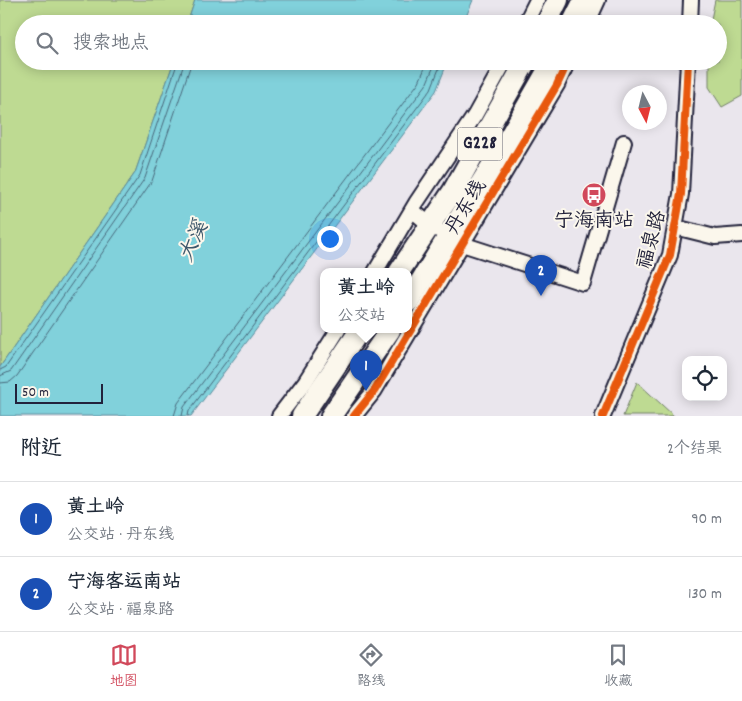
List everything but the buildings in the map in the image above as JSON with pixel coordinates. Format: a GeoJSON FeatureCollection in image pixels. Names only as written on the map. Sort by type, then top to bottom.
{"type":"FeatureCollection","features":[{"type":"Feature","properties":{"kind":"highway"},"geometry":{"type":"LineString","coordinates":[[550,15],[558,0]]}},
{"type":"Feature","properties":{"kind":"highway"},"geometry":{"type":"LineString","coordinates":[[576,15],[584,0]]}},
{"type":"Feature","properties":{"kind":"highway","name":"丹东线"},"geometry":{"type":"LineString","coordinates":[[402,268],[453,191],[521,70]]}},
{"type":"Feature","properties":{"kind":"highway","name":"丹东线"},"geometry":{"type":"LineString","coordinates":[[412,297],[456,240],[548,70]]}},
{"type":"Feature","properties":{"kind":"highway"},"geometry":{"type":"LineString","coordinates":[[302,416],[358,333]]}},
{"type":"Feature","properties":{"kind":"highway"},"geometry":{"type":"LineString","coordinates":[[331,416],[388,333]]}},
{"type":"Feature","properties":{"kind":"street"},"geometry":{"type":"LineString","coordinates":[[530,15],[537,0]]}},
{"type":"Feature","properties":{"kind":"street"},"geometry":{"type":"LineString","coordinates":[[591,15],[598,0]]}},
{"type":"Feature","properties":{"kind":"street"},"geometry":{"type":"LineString","coordinates":[[690,15],[691,0]]}},
{"type":"Feature","properties":{"kind":"street"},"geometry":{"type":"LineString","coordinates":[[377,268],[412,210],[475,115],[499,70]]}},
{"type":"Feature","properties":{"kind":"street"},"geometry":{"type":"LineString","coordinates":[[412,321],[456,240],[557,85],[564,70]]}},
{"type":"Feature","properties":{"kind":"street","name":"福泉路"},"geometry":{"type":"LineString","coordinates":[[603,416],[670,255],[681,194],[688,70]]}},
{"type":"Feature","properties":{"kind":"street"},"geometry":{"type":"LineString","coordinates":[[412,210],[430,225],[456,240],[583,283],[624,142]]}},
{"type":"Feature","properties":{"kind":"street"},"geometry":{"type":"LineString","coordinates":[[675,227],[714,237],[742,235]]}},
{"type":"Feature","properties":{"kind":"street"},"geometry":{"type":"LineString","coordinates":[[279,416],[305,382],[336,333]]}},
{"type":"Feature","properties":{"kind":"street"},"geometry":{"type":"LineString","coordinates":[[354,416],[375,390],[406,333]]}},
{"type":"Feature","properties":{"kind":"green space"},"geometry":{"type":"Polygon","coordinates":[[[0,0],[195,0],[190,15],[15,15],[15,70],[171,70],[135,173],[0,367],[0,0]]]}},
{"type":"Feature","properties":{"kind":"green space"},"geometry":{"type":"Polygon","coordinates":[[[715,0],[742,0],[742,96],[722,107],[709,87],[709,70],[727,70],[727,15],[712,15],[715,0]]]}},
{"type":"Feature","properties":{"kind":"green space"},"geometry":{"type":"Polygon","coordinates":[[[637,382],[674,416],[623,416],[637,382]]]}},
{"type":"Feature","properties":{"kind":"water"},"geometry":{"type":"Polygon","coordinates":[[[195,0],[473,0],[467,15],[190,15],[195,0]]]}},
{"type":"Feature","properties":{"kind":"water","name":"大溪"},"geometry":{"type":"Polygon","coordinates":[[[171,70],[444,70],[436,91],[191,416],[0,416],[0,367],[135,173],[171,70]]]}},
{"type":"Feature","properties":{"kind":"cycle path"},"geometry":{"type":"LineString","coordinates":[[412,328],[557,85],[564,70]]}},
{"type":"Feature","properties":{"kind":"cycle path"},"geometry":{"type":"LineString","coordinates":[[603,416],[670,255],[681,194],[688,70]]}},
{"type":"Feature","properties":{"kind":"cycle path"},"geometry":{"type":"LineString","coordinates":[[354,416],[375,390],[409,333]]}},
{"type":"Feature","properties":{"kind":"place","name":"宁海南站"},"geometry":{"type":"Point","coordinates":[594,195]}},
{"type":"Feature","properties":{"kind":"place","name":"宁海客运南站"},"geometry":{"type":"Point","coordinates":[541,296]}},
{"type":"Feature","properties":{"kind":"place","name":"黄土岭"},"geometry":{"type":"Point","coordinates":[366,391]}}]}
